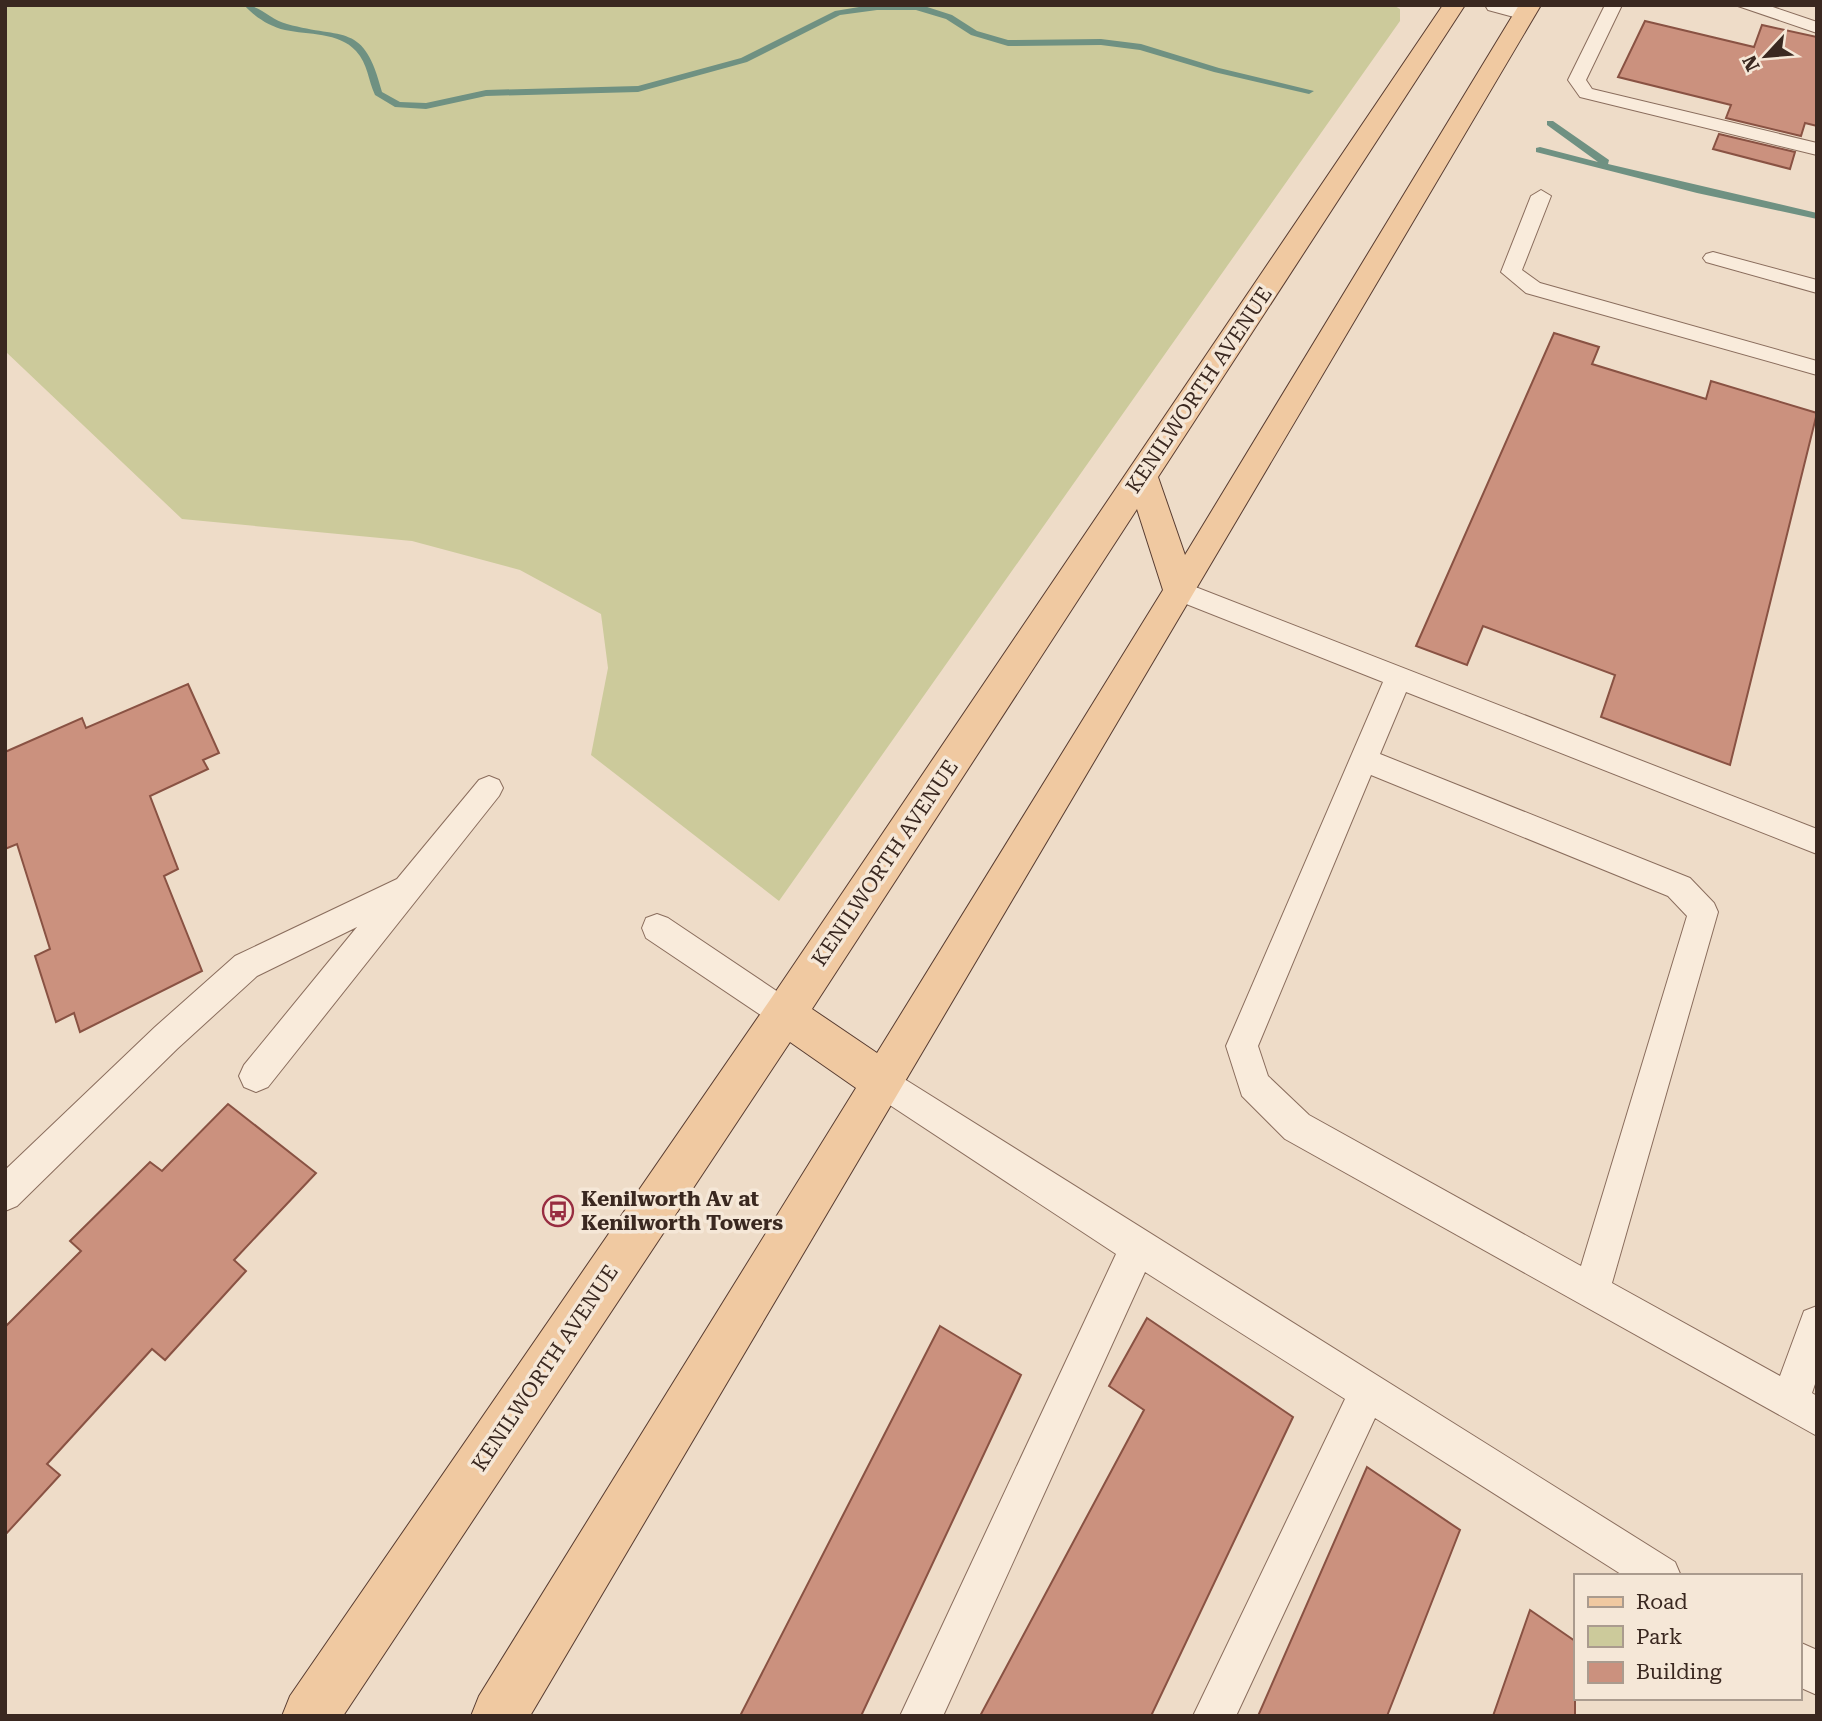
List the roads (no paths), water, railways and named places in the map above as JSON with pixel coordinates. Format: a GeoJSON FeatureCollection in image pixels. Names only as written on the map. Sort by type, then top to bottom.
{"type":"FeatureCollection","features":[{"type":"Feature","properties":{"kind":"main road","name":"KENILWORTH AVENUE"},"geometry":{"type":"LineString","coordinates":[[310,1716],[785,1014],[1454,5]]}},
{"type":"Feature","properties":{"kind":"main road"},"geometry":{"type":"LineString","coordinates":[[499,1716],[1180,591],[1517,8]]}},
{"type":"Feature","properties":{"kind":"main road"},"geometry":{"type":"LineString","coordinates":[[1142,475],[1180,591]]}},
{"type":"Feature","properties":{"kind":"main road"},"geometry":{"type":"LineString","coordinates":[[785,1014],[882,1081]]}},
{"type":"Feature","properties":{"kind":"lane"},"geometry":{"type":"LineString","coordinates":[[1614,5],[1577,80],[1586,93],[1817,149]]}},
{"type":"Feature","properties":{"kind":"lane"},"geometry":{"type":"LineString","coordinates":[[1744,5],[1774,12],[1817,28]]}},
{"type":"Feature","properties":{"kind":"lane"},"geometry":{"type":"LineString","coordinates":[[1541,196],[1511,272],[1533,288],[1817,368]]}},
{"type":"Feature","properties":{"kind":"lane"},"geometry":{"type":"LineString","coordinates":[[1713,258],[1817,287]]}},
{"type":"Feature","properties":{"kind":"lane"},"geometry":{"type":"LineString","coordinates":[[1180,591],[1817,842]]}},
{"type":"Feature","properties":{"kind":"lane"},"geometry":{"type":"LineString","coordinates":[[1399,677],[1242,1046],[1254,1085],[1297,1127],[1803,1409],[1817,1324]]}},
{"type":"Feature","properties":{"kind":"lane"},"geometry":{"type":"LineString","coordinates":[[1364,760],[1679,887],[1703,912],[1591,1292]]}},
{"type":"Feature","properties":{"kind":"lane"},"geometry":{"type":"LineString","coordinates":[[256,1076],[489,788]]}},
{"type":"Feature","properties":{"kind":"lane"},"geometry":{"type":"LineString","coordinates":[[5,1195],[166,1038],[246,966],[408,888]]}},
{"type":"Feature","properties":{"kind":"lane"},"geometry":{"type":"LineString","coordinates":[[657,928],[785,1014]]}},
{"type":"Feature","properties":{"kind":"lane"},"geometry":{"type":"LineString","coordinates":[[882,1081],[995,1157],[1658,1574]]}},
{"type":"Feature","properties":{"kind":"lane"},"geometry":{"type":"LineString","coordinates":[[921,1716],[1138,1247]]}},
{"type":"Feature","properties":{"kind":"lane"},"geometry":{"type":"LineString","coordinates":[[1214,1716],[1368,1392]]}},
{"type":"Feature","properties":{"kind":"lane"},"geometry":{"type":"LineString","coordinates":[[1801,1664],[1817,1674]]}},
{"type":"Feature","properties":{"kind":"waterway"},"geometry":{"type":"LineString","coordinates":[[248,5],[265,19],[285,27],[343,37],[359,47],[371,65],[378,93],[398,105],[426,106],[486,93],[638,89],[744,60],[838,13],[877,7],[917,7],[949,17],[974,33],[1008,43],[1101,42],[1141,47],[1217,70],[1309,91]]}},
{"type":"Feature","properties":{"kind":"waterway"},"geometry":{"type":"LineString","coordinates":[[1550,123],[1605,162]]}},
{"type":"Feature","properties":{"kind":"waterway"},"geometry":{"type":"LineString","coordinates":[[1540,150],[1697,190],[1817,216]]}},
{"type":"Feature","properties":{"kind":"place","name":"Kenilworth Av at Kenilworth Towers"},"geometry":{"type":"Point","coordinates":[558,1211]}}]}
